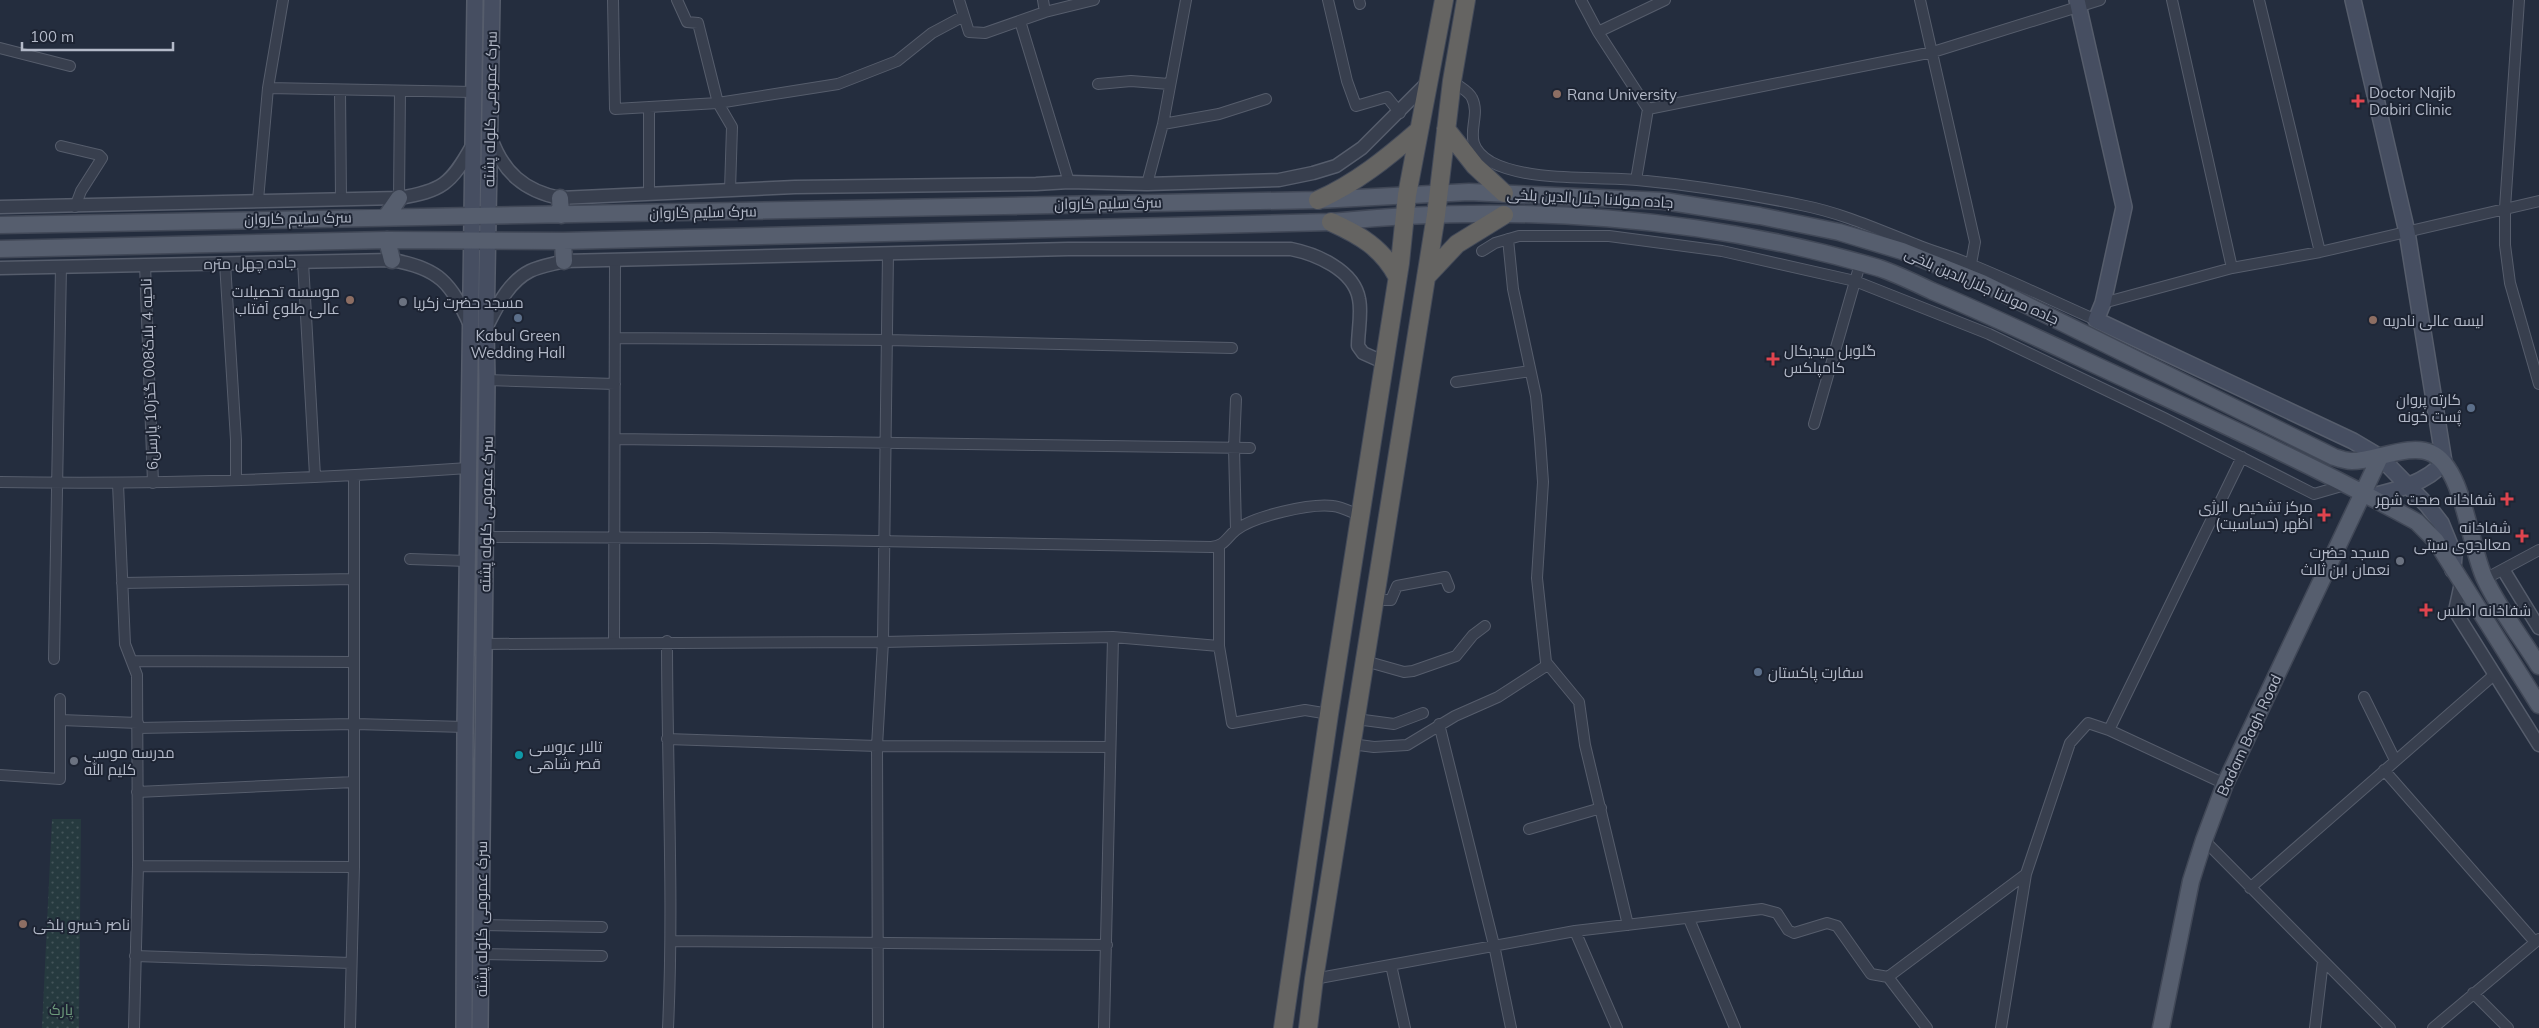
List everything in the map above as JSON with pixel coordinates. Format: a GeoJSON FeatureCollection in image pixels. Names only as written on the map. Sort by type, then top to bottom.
{"type":"FeatureCollection","features":[{"type":"Feature","properties":{"kind":"highway"},"geometry":{"type":"LineString","coordinates":[[1283,1028],[1359,515],[1397,276],[1407,195],[1444,0]]}},
{"type":"Feature","properties":{"kind":"highway"},"geometry":{"type":"LineString","coordinates":[[1308,1028],[1314,979],[1436,215],[1452,82],[1466,0]]}},
{"type":"Feature","properties":{"kind":"highway"},"geometry":{"type":"LineString","coordinates":[[1446,129],[1474,166],[1504,194]]}},
{"type":"Feature","properties":{"kind":"highway"},"geometry":{"type":"LineString","coordinates":[[1318,200],[1355,181],[1391,155],[1418,131]]}},
{"type":"Feature","properties":{"kind":"highway"},"geometry":{"type":"LineString","coordinates":[[1425,278],[1457,244],[1504,215]]}},
{"type":"Feature","properties":{"kind":"highway"},"geometry":{"type":"LineString","coordinates":[[1331,222],[1359,235],[1374,246],[1388,260],[1397,276]]}},
{"type":"Feature","properties":{"kind":"main road","name":"سرک عمومی کلوله پشته"},"geometry":{"type":"LineString","coordinates":[[475,0],[472,146],[479,216],[479,241],[486,328],[487,380],[480,1028]]}},
{"type":"Feature","properties":{"kind":"main road","name":"سرک عمومی کلوله پشته"},"geometry":{"type":"LineString","coordinates":[[479,216],[490,136],[492,0]]}},
{"type":"Feature","properties":{"kind":"main road"},"geometry":{"type":"LineString","coordinates":[[2353,0],[2407,232],[2444,462],[2456,480],[2472,542],[2485,579],[2539,666]]}},
{"type":"Feature","properties":{"kind":"main road"},"geometry":{"type":"LineString","coordinates":[[2078,3],[2124,207],[2103,304],[2096,320],[2353,441],[2380,458],[2427,505],[2441,523],[2454,555],[2457,577]]}},
{"type":"Feature","properties":{"kind":"main road","name":"جاده مولانا جلال‌الدین بلخی"},"geometry":{"type":"LineString","coordinates":[[1407,195],[1438,193],[1504,194],[1664,201],[1760,216],[1839,232],[1902,251],[1982,283],[2170,374],[2287,436],[2334,457],[2352,461],[2380,458],[2410,450],[2430,452],[2444,462]]}},
{"type":"Feature","properties":{"kind":"main road","name":"سرک سلیم کاروان"},"geometry":{"type":"LineString","coordinates":[[0,225],[1318,200],[1407,195]]}},
{"type":"Feature","properties":{"kind":"main road"},"geometry":{"type":"LineString","coordinates":[[386,217],[399,198]]}},
{"type":"Feature","properties":{"kind":"main road"},"geometry":{"type":"LineString","coordinates":[[560,198],[561,215]]}},
{"type":"Feature","properties":{"kind":"main road","name":"جاده مولانا جلال‌الدین بلخی"},"geometry":{"type":"LineString","coordinates":[[0,249],[387,240],[563,241],[1331,222],[1436,215],[1504,215],[1625,220],[1712,229],[1882,269],[1964,304],[2181,405],[2366,495],[2417,522],[2436,541],[2539,704]]}},
{"type":"Feature","properties":{"kind":"main road"},"geometry":{"type":"LineString","coordinates":[[387,240],[392,260]]}},
{"type":"Feature","properties":{"kind":"main road","name":"سرک عمومی کلوله پشته"},"geometry":{"type":"LineString","coordinates":[[464,1028],[465,727],[470,326],[479,241]]}},
{"type":"Feature","properties":{"kind":"main road"},"geometry":{"type":"LineString","coordinates":[[563,241],[564,261]]}},
{"type":"Feature","properties":{"kind":"main road","name":"Badam Bagh Road"},"geometry":{"type":"LineString","coordinates":[[2161,1028],[2191,881],[2225,784],[2366,495],[2380,458]]}},
{"type":"Feature","properties":{"kind":"main road"},"geometry":{"type":"LineString","coordinates":[[2366,495],[2406,486],[2430,476],[2444,462]]}},
{"type":"Feature","properties":{"kind":"street"},"geometry":{"type":"LineString","coordinates":[[258,200],[268,88],[283,0]]}},
{"type":"Feature","properties":{"kind":"street"},"geometry":{"type":"LineString","coordinates":[[613,0],[615,109],[718,103],[838,84],[897,61],[932,33],[962,17]]}},
{"type":"Feature","properties":{"kind":"street"},"geometry":{"type":"LineString","coordinates":[[677,0],[687,22],[698,23],[718,103],[732,127],[730,190]]}},
{"type":"Feature","properties":{"kind":"street"},"geometry":{"type":"LineString","coordinates":[[959,0],[962,17],[969,32],[975,34],[985,33],[1046,12],[1094,0]]}},
{"type":"Feature","properties":{"kind":"street"},"geometry":{"type":"LineString","coordinates":[[1043,0],[1046,12]]}},
{"type":"Feature","properties":{"kind":"street"},"geometry":{"type":"LineString","coordinates":[[1146,184],[1163,124],[1186,0]]}},
{"type":"Feature","properties":{"kind":"street"},"geometry":{"type":"LineString","coordinates":[[1328,0],[1347,81],[1356,106],[1387,97],[1400,113]]}},
{"type":"Feature","properties":{"kind":"street"},"geometry":{"type":"LineString","coordinates":[[1581,0],[1598,32],[1648,109],[1636,180]]}},
{"type":"Feature","properties":{"kind":"street"},"geometry":{"type":"LineString","coordinates":[[1598,32],[1665,0]]}},
{"type":"Feature","properties":{"kind":"street"},"geometry":{"type":"LineString","coordinates":[[1920,0],[1975,242],[1971,264]]}},
{"type":"Feature","properties":{"kind":"street"},"geometry":{"type":"LineString","coordinates":[[1648,109],[1933,52],[2078,3],[2100,0]]}},
{"type":"Feature","properties":{"kind":"street"},"geometry":{"type":"LineString","coordinates":[[2172,0],[2232,268]]}},
{"type":"Feature","properties":{"kind":"street"},"geometry":{"type":"LineString","coordinates":[[2259,0],[2320,252]]}},
{"type":"Feature","properties":{"kind":"street"},"geometry":{"type":"LineString","coordinates":[[2519,0],[2505,208],[2505,246],[2510,283],[2538,377]]}},
{"type":"Feature","properties":{"kind":"street"},"geometry":{"type":"LineString","coordinates":[[1020,21],[1069,182]]}},
{"type":"Feature","properties":{"kind":"street"},"geometry":{"type":"LineString","coordinates":[[0,48],[70,66]]}},
{"type":"Feature","properties":{"kind":"street"},"geometry":{"type":"LineString","coordinates":[[1098,84],[1132,81],[1169,84]]}},
{"type":"Feature","properties":{"kind":"street"},"geometry":{"type":"LineString","coordinates":[[490,136],[497,156],[508,172],[519,182],[544,195],[560,198],[650,192],[1069,182],[1146,184],[1279,180],[1336,166],[1362,148],[1400,113],[1428,82]]}},
{"type":"Feature","properties":{"kind":"street"},"geometry":{"type":"LineString","coordinates":[[1452,82],[1471,96],[1473,100],[1474,107],[1471,127],[1475,146],[1481,154],[1504,168],[1550,175],[1636,180],[1801,205],[1852,218],[1971,264],[2096,320]]}},
{"type":"Feature","properties":{"kind":"street"},"geometry":{"type":"LineString","coordinates":[[268,88],[340,91],[474,92]]}},
{"type":"Feature","properties":{"kind":"street"},"geometry":{"type":"LineString","coordinates":[[340,91],[341,198]]}},
{"type":"Feature","properties":{"kind":"street"},"geometry":{"type":"LineString","coordinates":[[399,198],[400,92]]}},
{"type":"Feature","properties":{"kind":"street"},"geometry":{"type":"LineString","coordinates":[[1163,124],[1219,114],[1266,99]]}},
{"type":"Feature","properties":{"kind":"street"},"geometry":{"type":"LineString","coordinates":[[649,108],[650,192]]}},
{"type":"Feature","properties":{"kind":"street"},"geometry":{"type":"LineString","coordinates":[[61,146],[99,155],[102,158],[81,191],[75,207]]}},
{"type":"Feature","properties":{"kind":"street"},"geometry":{"type":"LineString","coordinates":[[0,207],[75,207],[258,200],[399,198],[430,193],[460,169],[472,146]]}},
{"type":"Feature","properties":{"kind":"street"},"geometry":{"type":"LineString","coordinates":[[1547,197],[1550,175]]}},
{"type":"Feature","properties":{"kind":"street"},"geometry":{"type":"LineString","coordinates":[[2103,304],[2232,268],[2320,252],[2539,201]]}},
{"type":"Feature","properties":{"kind":"street"},"geometry":{"type":"LineString","coordinates":[[1482,251],[1494,243],[1519,236],[1609,236],[1722,251],[1855,281],[1989,334],[2314,494],[2345,485]]}},
{"type":"Feature","properties":{"kind":"street"},"geometry":{"type":"LineString","coordinates":[[1508,239],[1513,289],[1530,371],[1540,439],[1543,482],[1537,578],[1546,666],[1579,702],[1581,727],[1628,925]]}},
{"type":"Feature","properties":{"kind":"street"},"geometry":{"type":"LineString","coordinates":[[486,328],[504,295],[516,281],[531,270],[564,261],[1068,249],[1291,249],[1308,252],[1329,262],[1350,281],[1359,298],[1358,346],[1363,353],[1383,362]]}},
{"type":"Feature","properties":{"kind":"street"},"geometry":{"type":"LineString","coordinates":[[878,1028],[877,746],[883,642],[888,253]]}},
{"type":"Feature","properties":{"kind":"street","name":"جاده چهل متره"},"geometry":{"type":"LineString","coordinates":[[0,268],[392,260],[414,264],[441,277],[457,296],[470,326]]}},
{"type":"Feature","properties":{"kind":"street"},"geometry":{"type":"LineString","coordinates":[[614,642],[615,260]]}},
{"type":"Feature","properties":{"kind":"street"},"geometry":{"type":"LineString","coordinates":[[303,262],[316,476]]}},
{"type":"Feature","properties":{"kind":"street"},"geometry":{"type":"LineString","coordinates":[[225,263],[236,440],[236,480]]}},
{"type":"Feature","properties":{"kind":"street","name":"ناحیه 4 بلاک008 گذر10 پارسل6"},"geometry":{"type":"LineString","coordinates":[[145,264],[152,483]]}},
{"type":"Feature","properties":{"kind":"street"},"geometry":{"type":"LineString","coordinates":[[1814,424],[1860,264]]}},
{"type":"Feature","properties":{"kind":"street"},"geometry":{"type":"LineString","coordinates":[[54,659],[61,266]]}},
{"type":"Feature","properties":{"kind":"street"},"geometry":{"type":"LineString","coordinates":[[615,338],[887,340],[1232,348]]}},
{"type":"Feature","properties":{"kind":"street"},"geometry":{"type":"LineString","coordinates":[[1456,382],[1530,371]]}},
{"type":"Feature","properties":{"kind":"street"},"geometry":{"type":"LineString","coordinates":[[487,380],[616,384]]}},
{"type":"Feature","properties":{"kind":"street"},"geometry":{"type":"LineString","coordinates":[[1236,399],[1234,448],[1236,530]]}},
{"type":"Feature","properties":{"kind":"street"},"geometry":{"type":"LineString","coordinates":[[616,439],[886,441],[1250,448]]}},
{"type":"Feature","properties":{"kind":"street"},"geometry":{"type":"LineString","coordinates":[[2109,730],[2242,457]]}},
{"type":"Feature","properties":{"kind":"street"},"geometry":{"type":"LineString","coordinates":[[0,482],[152,483],[354,476],[468,468]]}},
{"type":"Feature","properties":{"kind":"street"},"geometry":{"type":"LineString","coordinates":[[350,1028],[354,867],[354,476]]}},
{"type":"Feature","properties":{"kind":"street"},"geometry":{"type":"LineString","coordinates":[[118,484],[125,644],[137,675],[138,866],[134,1028]]}},
{"type":"Feature","properties":{"kind":"street"},"geometry":{"type":"LineString","coordinates":[[486,538],[1219,546],[1236,530],[1267,516],[1324,506],[1335,506],[1359,515]]}},
{"type":"Feature","properties":{"kind":"street"},"geometry":{"type":"LineString","coordinates":[[1219,546],[1220,646],[1232,724],[1304,710],[1329,714]]}},
{"type":"Feature","properties":{"kind":"street"},"geometry":{"type":"LineString","coordinates":[[2485,579],[2504,571],[2539,550]]}},
{"type":"Feature","properties":{"kind":"street"},"geometry":{"type":"LineString","coordinates":[[410,559],[468,561]]}},
{"type":"Feature","properties":{"kind":"street"},"geometry":{"type":"LineString","coordinates":[[2504,571],[2539,628]]}},
{"type":"Feature","properties":{"kind":"street"},"geometry":{"type":"LineString","coordinates":[[2457,577],[2455,611],[2539,745]]}},
{"type":"Feature","properties":{"kind":"street"},"geometry":{"type":"LineString","coordinates":[[1374,600],[1391,600],[1397,586],[1436,578],[1447,578],[1450,587]]}},
{"type":"Feature","properties":{"kind":"street"},"geometry":{"type":"LineString","coordinates":[[122,583],[354,579]]}},
{"type":"Feature","properties":{"kind":"street"},"geometry":{"type":"LineString","coordinates":[[1365,661],[1404,672],[1413,672],[1456,656],[1473,635],[1484,626]]}},
{"type":"Feature","properties":{"kind":"street"},"geometry":{"type":"LineString","coordinates":[[484,644],[667,641],[883,642],[1113,637],[1220,646]]}},
{"type":"Feature","properties":{"kind":"street"},"geometry":{"type":"LineString","coordinates":[[1104,1028],[1113,637]]}},
{"type":"Feature","properties":{"kind":"street"},"geometry":{"type":"LineString","coordinates":[[667,641],[667,739],[672,941],[668,1028]]}},
{"type":"Feature","properties":{"kind":"street"},"geometry":{"type":"LineString","coordinates":[[133,661],[354,662]]}},
{"type":"Feature","properties":{"kind":"street"},"geometry":{"type":"LineString","coordinates":[[1351,744],[1374,747],[1400,747],[1439,724],[1498,697],[1546,666]]}},
{"type":"Feature","properties":{"kind":"street"},"geometry":{"type":"LineString","coordinates":[[2250,888],[2495,674]]}},
{"type":"Feature","properties":{"kind":"street"},"geometry":{"type":"LineString","coordinates":[[2364,697],[2395,760]]}},
{"type":"Feature","properties":{"kind":"street"},"geometry":{"type":"LineString","coordinates":[[0,775],[60,779],[60,699]]}},
{"type":"Feature","properties":{"kind":"street"},"geometry":{"type":"LineString","coordinates":[[1356,719],[1394,724],[1423,713]]}},
{"type":"Feature","properties":{"kind":"street"},"geometry":{"type":"LineString","coordinates":[[61,720],[138,726],[355,724],[465,727]]}},
{"type":"Feature","properties":{"kind":"street"},"geometry":{"type":"LineString","coordinates":[[2000,1028],[2026,874],[2070,743],[2088,723],[2109,730],[2225,784]]}},
{"type":"Feature","properties":{"kind":"street"},"geometry":{"type":"LineString","coordinates":[[1439,724],[1494,945],[1511,1028]]}},
{"type":"Feature","properties":{"kind":"street"},"geometry":{"type":"LineString","coordinates":[[667,739],[877,746],[1110,747]]}},
{"type":"Feature","properties":{"kind":"street"},"geometry":{"type":"LineString","coordinates":[[2384,770],[2537,941],[2433,1028]]}},
{"type":"Feature","properties":{"kind":"street"},"geometry":{"type":"LineString","coordinates":[[137,792],[354,782]]}},
{"type":"Feature","properties":{"kind":"street"},"geometry":{"type":"LineString","coordinates":[[1529,829],[1601,808]]}},
{"type":"Feature","properties":{"kind":"street"},"geometry":{"type":"LineString","coordinates":[[2204,840],[2390,1028]]}},
{"type":"Feature","properties":{"kind":"street"},"geometry":{"type":"LineString","coordinates":[[138,866],[354,867]]}},
{"type":"Feature","properties":{"kind":"street"},"geometry":{"type":"LineString","coordinates":[[1314,979],[1575,931],[1770,909],[1777,913],[1788,930],[1794,933],[1827,923],[1837,926],[1871,974],[1888,976],[2026,874]]}},
{"type":"Feature","properties":{"kind":"street"},"geometry":{"type":"LineString","coordinates":[[1689,919],[1735,1028]]}},
{"type":"Feature","properties":{"kind":"street"},"geometry":{"type":"LineString","coordinates":[[481,925],[602,927]]}},
{"type":"Feature","properties":{"kind":"street"},"geometry":{"type":"LineString","coordinates":[[1575,931],[1617,1028]]}},
{"type":"Feature","properties":{"kind":"street"},"geometry":{"type":"LineString","coordinates":[[672,941],[1107,945]]}},
{"type":"Feature","properties":{"kind":"street"},"geometry":{"type":"LineString","coordinates":[[481,954],[602,956]]}},
{"type":"Feature","properties":{"kind":"street"},"geometry":{"type":"LineString","coordinates":[[135,956],[351,963]]}},
{"type":"Feature","properties":{"kind":"street"},"geometry":{"type":"LineString","coordinates":[[2315,1028],[2323,961]]}},
{"type":"Feature","properties":{"kind":"street"},"geometry":{"type":"LineString","coordinates":[[1391,965],[1405,1028]]}},
{"type":"Feature","properties":{"kind":"street"},"geometry":{"type":"LineString","coordinates":[[1888,976],[1927,1028]]}},
{"type":"Feature","properties":{"kind":"street"},"geometry":{"type":"LineString","coordinates":[[2474,993],[2508,1028]]}},
{"type":"Feature","properties":{"kind":"green space","name":"پارک"},"geometry":{"type":"Polygon","coordinates":[[[52,819],[81,819],[79,1028],[42,1028],[52,819]]]}},
{"type":"Feature","properties":{"kind":"place","name":"Rana University"},"geometry":{"type":"Point","coordinates":[1557,94]}},
{"type":"Feature","properties":{"kind":"place","name":"Doctor Najib Dabiri Clinic"},"geometry":{"type":"Point","coordinates":[2358,101]}},
{"type":"Feature","properties":{"kind":"place","name":"موسسه تحصیلات عالی طلوع آفتاب"},"geometry":{"type":"Point","coordinates":[350,300]}},
{"type":"Feature","properties":{"kind":"place","name":"مسجد حضرت زکریا"},"geometry":{"type":"Point","coordinates":[403,302]}},
{"type":"Feature","properties":{"kind":"place","name":"Kabul Green Wedding Hall"},"geometry":{"type":"Point","coordinates":[518,318]}},
{"type":"Feature","properties":{"kind":"place","name":"لیسه عالی نادریه"},"geometry":{"type":"Point","coordinates":[2373,320]}},
{"type":"Feature","properties":{"kind":"place","name":"گلوبل میدیکال کامپلکس"},"geometry":{"type":"Point","coordinates":[1773,359]}},
{"type":"Feature","properties":{"kind":"place","name":"کارته پروان پُست خونه"},"geometry":{"type":"Point","coordinates":[2471,408]}},
{"type":"Feature","properties":{"kind":"place","name":"شفاخانه صحت شهر"},"geometry":{"type":"Point","coordinates":[2507,499]}},
{"type":"Feature","properties":{"kind":"place","name":"مرکز تشخیص الرژی (حساسیت) اظهر"},"geometry":{"type":"Point","coordinates":[2324,515]}},
{"type":"Feature","properties":{"kind":"place","name":"شفاخانه معالجوی سیتی"},"geometry":{"type":"Point","coordinates":[2522,536]}},
{"type":"Feature","properties":{"kind":"place","name":"مسجد حضرت نعمان ابن ثالث"},"geometry":{"type":"Point","coordinates":[2400,561]}},
{"type":"Feature","properties":{"kind":"place","name":"شفاخانه اطلس"},"geometry":{"type":"Point","coordinates":[2426,610]}},
{"type":"Feature","properties":{"kind":"place","name":"سفارت پاکستان"},"geometry":{"type":"Point","coordinates":[1758,672]}},
{"type":"Feature","properties":{"kind":"place","name":"تالار عروسی قصر شاهی"},"geometry":{"type":"Point","coordinates":[519,755]}},
{"type":"Feature","properties":{"kind":"place","name":"مدرسه موسی کلیم الله"},"geometry":{"type":"Point","coordinates":[74,761]}},
{"type":"Feature","properties":{"kind":"place","name":"ناصر خسرو بلخی"},"geometry":{"type":"Point","coordinates":[23,924]}}]}
